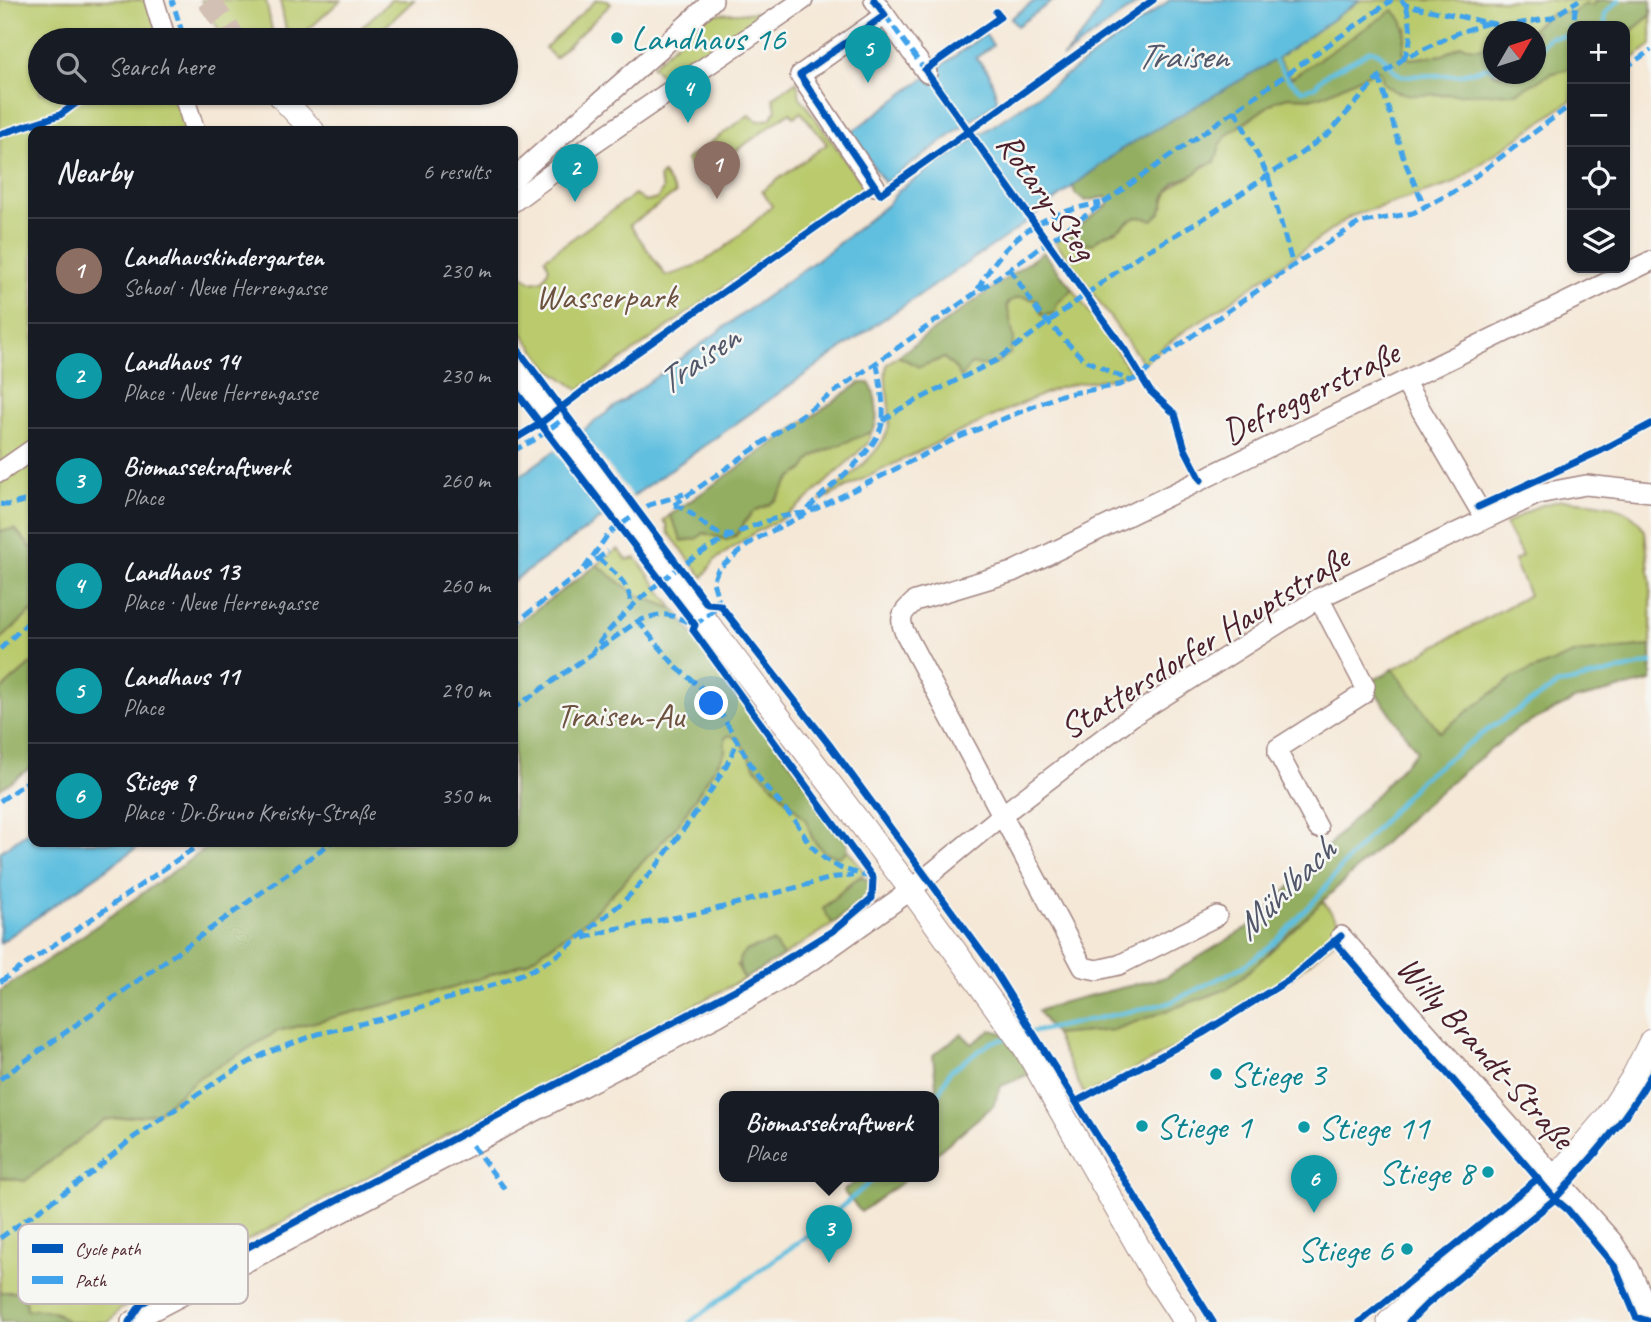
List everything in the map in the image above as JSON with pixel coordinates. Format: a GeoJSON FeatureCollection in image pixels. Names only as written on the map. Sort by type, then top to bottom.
{"type":"FeatureCollection","features":[{"type":"Feature","properties":{"kind":"main road"},"geometry":{"type":"LineString","coordinates":[[289,105],[308,126]]}},
{"type":"Feature","properties":{"kind":"main road"},"geometry":{"type":"LineString","coordinates":[[518,370],[530,390]]}},
{"type":"Feature","properties":{"kind":"main road"},"geometry":{"type":"LineString","coordinates":[[518,377],[911,890],[1006,1021],[1025,1048],[1156,1278],[1185,1322]]}},
{"type":"Feature","properties":{"kind":"main road"},"geometry":{"type":"LineString","coordinates":[[1388,1322],[1500,1222],[1555,1178],[1607,1117],[1633,1077],[1651,1041]]}},
{"type":"Feature","properties":{"kind":"main road"},"geometry":{"type":"LineString","coordinates":[[1156,1278],[1175,1322]]}},
{"type":"Feature","properties":{"kind":"street"},"geometry":{"type":"LineString","coordinates":[[154,0],[162,28]]}},
{"type":"Feature","properties":{"kind":"street"},"geometry":{"type":"LineString","coordinates":[[518,173],[615,90],[713,0]]}},
{"type":"Feature","properties":{"kind":"street"},"geometry":{"type":"LineString","coordinates":[[518,198],[578,154],[803,0]]}},
{"type":"Feature","properties":{"kind":"street"},"geometry":{"type":"LineString","coordinates":[[875,186],[800,75],[879,8],[918,61]]}},
{"type":"Feature","properties":{"kind":"street"},"geometry":{"type":"LineString","coordinates":[[187,105],[193,126]]}},
{"type":"Feature","properties":{"kind":"street","name":"Defreggerstraße"},"geometry":{"type":"LineString","coordinates":[[1002,815],[901,622],[903,613],[915,601],[1012,572],[1651,261]]}},
{"type":"Feature","properties":{"kind":"street"},"geometry":{"type":"LineString","coordinates":[[1404,382],[1485,519]]}},
{"type":"Feature","properties":{"kind":"street"},"geometry":{"type":"LineString","coordinates":[[0,472],[28,452]]}},
{"type":"Feature","properties":{"kind":"street","name":"Stattersdorfer Hauptstraße"},"geometry":{"type":"LineString","coordinates":[[248,1261],[718,1016],[813,960],[911,890],[1002,815],[1130,717],[1319,598],[1538,494],[1587,485],[1651,492]]}},
{"type":"Feature","properties":{"kind":"street"},"geometry":{"type":"LineString","coordinates":[[1318,828],[1278,753],[1278,748],[1363,694],[1366,686],[1319,598]]}},
{"type":"Feature","properties":{"kind":"street"},"geometry":{"type":"LineString","coordinates":[[1002,815],[1083,967],[1097,970],[1119,965],[1217,916]]}},
{"type":"Feature","properties":{"kind":"street","name":"Willy Brandt-Straße"},"geometry":{"type":"LineString","coordinates":[[1341,936],[1612,1241],[1629,1267],[1651,1315]]}},
{"type":"Feature","properties":{"kind":"street","name":"Stattersdorfer Hauptstraße"},"geometry":{"type":"LineString","coordinates":[[131,1322],[166,1304]]}},
{"type":"Feature","properties":{"kind":"green space"},"geometry":{"type":"Polygon","coordinates":[[[0,0],[150,0],[160,28],[28,28],[28,105],[182,105],[188,126],[28,126],[28,449],[0,477],[0,0]]]}},
{"type":"Feature","properties":{"kind":"green space"},"geometry":{"type":"Polygon","coordinates":[[[201,0],[266,0],[272,28],[218,28],[201,0]]]}},
{"type":"Feature","properties":{"kind":"green space"},"geometry":{"type":"Polygon","coordinates":[[[280,0],[341,0],[310,28],[286,28],[280,0]]]}},
{"type":"Feature","properties":{"kind":"green space"},"geometry":{"type":"Polygon","coordinates":[[[391,0],[414,0],[384,28],[361,28],[391,0]]]}},
{"type":"Feature","properties":{"kind":"green space"},"geometry":{"type":"Polygon","coordinates":[[[596,0],[607,0],[611,4],[555,58],[545,48],[596,0]]]}},
{"type":"Feature","properties":{"kind":"green space"},"geometry":{"type":"Polygon","coordinates":[[[1360,0],[1598,0],[1593,5],[1583,5],[1573,13],[1540,21],[1483,21],[1483,48],[1461,45],[1443,55],[1410,59],[1403,53],[1407,28],[1304,70],[1291,78],[1277,58],[1360,0]]]}},
{"type":"Feature","properties":{"kind":"green space"},"geometry":{"type":"Polygon","coordinates":[[[1598,0],[1651,0],[1651,15],[1630,32],[1630,21],[1567,21],[1567,69],[1546,76],[1546,21],[1540,21],[1549,15],[1573,13],[1583,5],[1593,5],[1598,0]]]}},
{"type":"Feature","properties":{"kind":"green space"},"geometry":{"type":"Polygon","coordinates":[[[1393,10],[1404,24],[1403,52],[1410,59],[1443,55],[1461,45],[1483,48],[1483,84],[1532,84],[1516,93],[1411,95],[1394,91],[1383,83],[1381,72],[1376,70],[1324,95],[1277,100],[1227,135],[1220,145],[1215,162],[1175,182],[1165,196],[1161,212],[1152,220],[1140,217],[1133,219],[1093,244],[1073,242],[1068,233],[1109,204],[1106,197],[1085,201],[1075,194],[1073,186],[1120,150],[1277,58],[1291,78],[1393,10]]]}},
{"type":"Feature","properties":{"kind":"green space"},"geometry":{"type":"Polygon","coordinates":[[[766,12],[667,82],[652,66],[707,14],[766,12]]]}},
{"type":"Feature","properties":{"kind":"green space"},"geometry":{"type":"Polygon","coordinates":[[[1651,15],[1651,45],[1630,60],[1630,32],[1651,15]]]}},
{"type":"Feature","properties":{"kind":"green space"},"geometry":{"type":"Polygon","coordinates":[[[1567,69],[1567,104],[1452,184],[1351,216],[1187,329],[1143,363],[1055,241],[1068,233],[1073,242],[1116,231],[1129,220],[1164,206],[1171,189],[1206,165],[1215,162],[1220,145],[1227,135],[1277,100],[1289,97],[1313,98],[1376,70],[1467,93],[1516,93],[1532,84],[1546,84],[1546,76],[1567,69]]]}},
{"type":"Feature","properties":{"kind":"green space","name":"Wasserpark"},"geometry":{"type":"Polygon","coordinates":[[[797,81],[800,97],[865,187],[579,390],[550,369],[518,327],[518,278],[522,275],[531,282],[543,280],[549,268],[545,258],[635,194],[645,202],[657,199],[663,189],[659,178],[663,174],[676,193],[630,225],[666,276],[711,257],[772,206],[762,191],[827,144],[801,112],[794,117],[790,112],[698,178],[686,160],[749,115],[758,121],[770,119],[776,109],[773,98],[797,81]]]}},
{"type":"Feature","properties":{"kind":"green space"},"geometry":{"type":"Polygon","coordinates":[[[1043,252],[1073,289],[1057,303],[1054,314],[1042,315],[1037,301],[1029,298],[1021,297],[1007,304],[1014,339],[1010,354],[992,366],[971,364],[961,378],[944,358],[919,367],[898,356],[1043,252]]]}},
{"type":"Feature","properties":{"kind":"green space"},"geometry":{"type":"Polygon","coordinates":[[[1073,289],[1131,372],[1053,390],[820,501],[871,456],[886,435],[890,416],[887,364],[898,356],[919,367],[944,358],[956,369],[966,372],[970,364],[992,366],[1007,305],[1017,298],[1028,298],[1037,301],[1042,315],[1054,314],[1057,303],[1073,289]]]}},
{"type":"Feature","properties":{"kind":"green space"},"geometry":{"type":"Polygon","coordinates":[[[860,383],[869,383],[874,393],[877,413],[873,430],[812,457],[777,498],[752,513],[739,531],[727,540],[704,533],[696,539],[682,541],[670,515],[860,383]]]}},
{"type":"Feature","properties":{"kind":"green space"},"geometry":{"type":"Polygon","coordinates":[[[871,433],[868,443],[810,497],[783,518],[754,533],[715,560],[703,577],[668,532],[667,524],[663,521],[670,515],[682,540],[696,539],[704,533],[727,540],[736,536],[753,511],[777,499],[792,477],[803,470],[812,457],[857,436],[871,433]]]}},
{"type":"Feature","properties":{"kind":"green space"},"geometry":{"type":"Polygon","coordinates":[[[28,460],[28,544],[15,529],[0,531],[0,479],[28,460]]]}},
{"type":"Feature","properties":{"kind":"green space"},"geometry":{"type":"Polygon","coordinates":[[[1561,500],[1597,503],[1619,509],[1638,521],[1645,531],[1651,592],[1651,646],[1576,653],[1515,677],[1440,733],[1393,669],[1529,595],[1514,561],[1522,556],[1505,524],[1536,507],[1561,500]]]}},
{"type":"Feature","properties":{"kind":"green space"},"geometry":{"type":"Polygon","coordinates":[[[15,529],[28,544],[28,615],[0,640],[0,531],[15,529]]]}},
{"type":"Feature","properties":{"kind":"green space"},"geometry":{"type":"Polygon","coordinates":[[[618,549],[627,560],[636,558],[674,609],[635,594],[597,565],[618,549]]]}},
{"type":"Feature","properties":{"kind":"green space","name":"Traisen-Au"},"geometry":{"type":"Polygon","coordinates":[[[597,565],[635,594],[674,609],[846,836],[848,850],[839,857],[825,853],[813,840],[806,820],[756,768],[738,738],[729,735],[725,738],[725,752],[677,826],[586,921],[527,962],[452,988],[278,1031],[198,1078],[157,1113],[104,1120],[25,1181],[0,1177],[0,991],[208,847],[518,847],[518,622],[597,565]]]}},
{"type":"Feature","properties":{"kind":"green space"},"geometry":{"type":"Polygon","coordinates":[[[28,615],[28,666],[0,691],[0,640],[28,615]]]}},
{"type":"Feature","properties":{"kind":"green space"},"geometry":{"type":"Polygon","coordinates":[[[1651,646],[1651,681],[1574,700],[1518,728],[1417,811],[1255,966],[1227,989],[1113,1030],[1055,1035],[1038,1011],[1166,977],[1258,921],[1417,751],[1369,683],[1393,669],[1440,732],[1514,677],[1576,653],[1651,646]]]}},
{"type":"Feature","properties":{"kind":"green space"},"geometry":{"type":"Polygon","coordinates":[[[28,666],[28,769],[0,789],[0,691],[28,666]]]}},
{"type":"Feature","properties":{"kind":"green space"},"geometry":{"type":"Polygon","coordinates":[[[729,735],[738,738],[756,768],[806,820],[813,840],[838,857],[848,850],[865,873],[823,908],[833,924],[783,956],[773,942],[737,965],[744,979],[248,1240],[248,1224],[18,1224],[18,1292],[0,1292],[0,1177],[25,1181],[104,1120],[157,1113],[198,1078],[278,1031],[452,988],[527,962],[586,921],[677,826],[725,752],[725,738],[729,735]]]}},
{"type":"Feature","properties":{"kind":"green space"},"geometry":{"type":"Polygon","coordinates":[[[859,877],[870,880],[868,895],[833,924],[823,909],[859,877]]]}},
{"type":"Feature","properties":{"kind":"green space"},"geometry":{"type":"Polygon","coordinates":[[[1322,900],[1346,931],[1290,979],[1203,1033],[1085,1096],[1055,1035],[1113,1030],[1227,989],[1255,966],[1322,900]]]}},
{"type":"Feature","properties":{"kind":"green space"},"geometry":{"type":"Polygon","coordinates":[[[773,942],[783,956],[744,979],[740,969],[740,957],[749,950],[773,942]]]}},
{"type":"Feature","properties":{"kind":"green space"},"geometry":{"type":"Polygon","coordinates":[[[991,1030],[1003,1033],[1031,1073],[1001,1086],[993,1106],[939,1151],[939,1091],[934,1091],[936,1086],[933,1055],[962,1034],[972,1044],[991,1030]]]}},
{"type":"Feature","properties":{"kind":"green space"},"geometry":{"type":"Polygon","coordinates":[[[855,1182],[902,1182],[861,1212],[843,1191],[855,1182]]]}},
{"type":"Feature","properties":{"kind":"green space"},"geometry":{"type":"Polygon","coordinates":[[[0,1292],[18,1292],[18,1304],[26,1304],[27,1310],[49,1311],[68,1322],[0,1322],[0,1292]]]}},
{"type":"Feature","properties":{"kind":"green space"},"geometry":{"type":"Polygon","coordinates":[[[26,1304],[130,1304],[118,1311],[109,1322],[68,1322],[57,1313],[27,1310],[26,1304]]]}},
{"type":"Feature","properties":{"kind":"water"},"geometry":{"type":"Polygon","coordinates":[[[1036,0],[1054,0],[1017,26],[1011,18],[1036,0]]]}},
{"type":"Feature","properties":{"kind":"water"},"geometry":{"type":"Polygon","coordinates":[[[1103,0],[1142,0],[1062,58],[1091,24],[1103,0]]]}},
{"type":"Feature","properties":{"kind":"water","name":"Traisen"},"geometry":{"type":"Polygon","coordinates":[[[1170,0],[1360,0],[1275,60],[1120,150],[1016,230],[878,323],[518,577],[518,477],[829,251],[887,205],[899,190],[1050,87],[1170,0]]]}},
{"type":"Feature","properties":{"kind":"water"},"geometry":{"type":"Polygon","coordinates":[[[985,34],[993,45],[976,58],[989,73],[998,101],[885,183],[850,133],[985,34]]]}},
{"type":"Feature","properties":{"kind":"water"},"geometry":{"type":"Polygon","coordinates":[[[28,832],[28,847],[138,847],[0,943],[0,852],[28,832]]]}},
{"type":"Feature","properties":{"kind":"pier"},"geometry":{"type":"Polygon","coordinates":[[[579,428],[634,499],[606,519],[553,447],[579,428]]]}},
{"type":"Feature","properties":{"kind":"waterway"},"geometry":{"type":"LineString","coordinates":[[1605,21],[1605,13],[1619,0]]}},
{"type":"Feature","properties":{"kind":"waterway"},"geometry":{"type":"LineString","coordinates":[[1546,40],[1549,37],[1567,37]]}},
{"type":"Feature","properties":{"kind":"waterway"},"geometry":{"type":"LineString","coordinates":[[1275,60],[1289,80],[1302,90],[1315,87],[1333,70],[1370,50],[1380,54],[1393,70],[1402,76],[1459,75],[1483,68]]}},
{"type":"Feature","properties":{"kind":"waterway","name":"Mühlbach"},"geometry":{"type":"LineString","coordinates":[[1024,1034],[1169,1003],[1242,967],[1272,945],[1316,899],[1421,779],[1486,731],[1557,685],[1651,663]]}},
{"type":"Feature","properties":{"kind":"waterway","name":"Mühlbach"},"geometry":{"type":"LineString","coordinates":[[939,1093],[950,1071],[992,1042],[1008,1038]]}},
{"type":"Feature","properties":{"kind":"waterway","name":"Mühlbach"},"geometry":{"type":"LineString","coordinates":[[690,1322],[816,1229],[870,1182]]}},
{"type":"Feature","properties":{"kind":"tunnel"},"geometry":{"type":"LineString","coordinates":[[208,0],[228,28]]}},
{"type":"Feature","properties":{"kind":"marked path"},"geometry":{"type":"LineString","coordinates":[[172,0],[181,28]]}},
{"type":"Feature","properties":{"kind":"marked path"},"geometry":{"type":"LineString","coordinates":[[674,505],[1392,0]]}},
{"type":"Feature","properties":{"kind":"marked path"},"geometry":{"type":"LineString","coordinates":[[1401,0],[1406,5],[1504,26],[1551,18],[1579,0]]}},
{"type":"Feature","properties":{"kind":"marked path"},"geometry":{"type":"LineString","coordinates":[[1574,21],[1576,4]]}},
{"type":"Feature","properties":{"kind":"marked path"},"geometry":{"type":"LineString","coordinates":[[1403,59],[1411,32],[1406,5]]}},
{"type":"Feature","properties":{"kind":"marked path"},"geometry":{"type":"LineString","coordinates":[[885,15],[927,73]]}},
{"type":"Feature","properties":{"kind":"marked path"},"geometry":{"type":"LineString","coordinates":[[883,421],[900,409],[997,360],[1138,256],[1200,221],[1300,154],[1329,133],[1379,77],[1403,59],[1460,32],[1483,25]]}},
{"type":"Feature","properties":{"kind":"marked path"},"geometry":{"type":"LineString","coordinates":[[1630,65],[1651,50]]}},
{"type":"Feature","properties":{"kind":"marked path"},"geometry":{"type":"LineString","coordinates":[[1379,77],[1404,160],[1425,207]]}},
{"type":"Feature","properties":{"kind":"marked path"},"geometry":{"type":"LineString","coordinates":[[695,625],[720,605],[713,582],[718,569],[754,540],[957,438],[1061,395],[1119,385],[1142,376],[1156,361],[1359,223],[1413,213],[1457,190],[1567,108]]}},
{"type":"Feature","properties":{"kind":"marked path"},"geometry":{"type":"LineString","coordinates":[[1235,110],[1268,176],[1293,266]]}},
{"type":"Feature","properties":{"kind":"marked path"},"geometry":{"type":"LineString","coordinates":[[978,289],[1001,255],[1028,230],[1061,213],[1101,203]]}},
{"type":"Feature","properties":{"kind":"marked path"},"geometry":{"type":"LineString","coordinates":[[1010,269],[1039,313],[1083,359],[1130,381]]}},
{"type":"Feature","properties":{"kind":"marked path"},"geometry":{"type":"LineString","coordinates":[[590,656],[629,609],[684,564],[746,529],[776,518],[805,513],[863,456],[880,431],[883,418],[877,365]]}},
{"type":"Feature","properties":{"kind":"marked path"},"geometry":{"type":"LineString","coordinates":[[518,448],[536,439],[571,413]]}},
{"type":"Feature","properties":{"kind":"marked path"},"geometry":{"type":"LineString","coordinates":[[584,569],[609,533],[649,505],[684,494]]}},
{"type":"Feature","properties":{"kind":"marked path"},"geometry":{"type":"LineString","coordinates":[[0,504],[28,500]]}},
{"type":"Feature","properties":{"kind":"marked path"},"geometry":{"type":"LineString","coordinates":[[674,505],[689,512],[715,532],[731,535]]}},
{"type":"Feature","properties":{"kind":"marked path"},"geometry":{"type":"LineString","coordinates":[[518,621],[608,551]]}},
{"type":"Feature","properties":{"kind":"marked path"},"geometry":{"type":"LineString","coordinates":[[598,558],[625,585],[631,607]]}},
{"type":"Feature","properties":{"kind":"marked path"},"geometry":{"type":"LineString","coordinates":[[518,705],[638,621],[663,615],[688,622]]}},
{"type":"Feature","properties":{"kind":"marked path"},"geometry":{"type":"LineString","coordinates":[[638,621],[676,667],[710,695],[760,780],[796,822],[810,845],[840,868],[873,878]]}},
{"type":"Feature","properties":{"kind":"marked path"},"geometry":{"type":"LineString","coordinates":[[0,649],[28,623]]}},
{"type":"Feature","properties":{"kind":"marked path"},"geometry":{"type":"LineString","coordinates":[[20,1224],[90,1174],[134,1137],[225,1076],[264,1054],[318,1034],[385,1018],[493,985],[532,970],[559,954],[624,901],[655,868],[703,803],[737,743]]}},
{"type":"Feature","properties":{"kind":"marked path"},"geometry":{"type":"LineString","coordinates":[[0,801],[28,781]]}},
{"type":"Feature","properties":{"kind":"marked path"},"geometry":{"type":"LineString","coordinates":[[0,982],[196,847]]}},
{"type":"Feature","properties":{"kind":"marked path"},"geometry":{"type":"LineString","coordinates":[[0,1079],[325,847]]}},
{"type":"Feature","properties":{"kind":"marked path"},"geometry":{"type":"LineString","coordinates":[[584,938],[614,929],[704,912],[836,877],[853,876]]}},
{"type":"Feature","properties":{"kind":"marked path"},"geometry":{"type":"LineString","coordinates":[[472,1145],[508,1193]]}},
{"type":"Feature","properties":{"kind":"marked path"},"geometry":{"type":"LineString","coordinates":[[0,1238],[18,1225]]}},
{"type":"Feature","properties":{"kind":"cycle path"},"geometry":{"type":"LineString","coordinates":[[874,0],[885,15],[800,75],[875,186]]}},
{"type":"Feature","properties":{"kind":"cycle path"},"geometry":{"type":"LineString","coordinates":[[518,437],[875,186],[880,194],[1153,0]]}},
{"type":"Feature","properties":{"kind":"cycle path"},"geometry":{"type":"LineString","coordinates":[[925,70],[1000,17],[996,12]]}},
{"type":"Feature","properties":{"kind":"cycle path","name":"Rotary-Steg"},"geometry":{"type":"LineString","coordinates":[[927,73],[1125,350],[1150,391],[1175,414],[1185,449],[1201,480]]}},
{"type":"Feature","properties":{"kind":"cycle path"},"geometry":{"type":"LineString","coordinates":[[0,134],[60,115],[74,105]]}},
{"type":"Feature","properties":{"kind":"cycle path"},"geometry":{"type":"LineString","coordinates":[[518,350],[707,604],[720,605],[831,747],[989,962],[1213,1322]]}},
{"type":"Feature","properties":{"kind":"cycle path"},"geometry":{"type":"LineString","coordinates":[[248,1247],[746,984],[834,930],[872,898],[873,878],[693,630],[695,625],[518,395]]}},
{"type":"Feature","properties":{"kind":"cycle path"},"geometry":{"type":"LineString","coordinates":[[1478,507],[1602,450],[1651,424]]}},
{"type":"Feature","properties":{"kind":"cycle path"},"geometry":{"type":"LineString","coordinates":[[1077,1101],[1203,1033],[1290,979],[1341,936]]}},
{"type":"Feature","properties":{"kind":"cycle path"},"geometry":{"type":"LineString","coordinates":[[1334,941],[1555,1199],[1619,1124],[1651,1075]]}},
{"type":"Feature","properties":{"kind":"cycle path"},"geometry":{"type":"LineString","coordinates":[[1360,1322],[1537,1179]]}},
{"type":"Feature","properties":{"kind":"cycle path"},"geometry":{"type":"LineString","coordinates":[[1409,1322],[1427,1304],[1555,1199],[1568,1210],[1615,1267],[1636,1317],[1651,1322]]}},
{"type":"Feature","properties":{"kind":"cycle path"},"geometry":{"type":"LineString","coordinates":[[129,1322],[141,1304]]}},
{"type":"Feature","properties":{"kind":"place","name":"Landhaus 16"},"geometry":{"type":"Point","coordinates":[617,38]}},
{"type":"Feature","properties":{"kind":"place","name":"Landhaus 11"},"geometry":{"type":"Point","coordinates":[868,83]}},
{"type":"Feature","properties":{"kind":"place","name":"Landhaus 13"},"geometry":{"type":"Point","coordinates":[688,123]}},
{"type":"Feature","properties":{"kind":"place","name":"Landhauskindergarten"},"geometry":{"type":"Point","coordinates":[717,199]}},
{"type":"Feature","properties":{"kind":"place","name":"Landhaus 14"},"geometry":{"type":"Point","coordinates":[575,202]}},
{"type":"Feature","properties":{"kind":"place","name":"Stiege 3"},"geometry":{"type":"Point","coordinates":[1216,1074]}},
{"type":"Feature","properties":{"kind":"place","name":"Stiege 1"},"geometry":{"type":"Point","coordinates":[1142,1126]}},
{"type":"Feature","properties":{"kind":"place","name":"Stiege 11"},"geometry":{"type":"Point","coordinates":[1304,1127]}},
{"type":"Feature","properties":{"kind":"place","name":"Stiege 8"},"geometry":{"type":"Point","coordinates":[1488,1172]}},
{"type":"Feature","properties":{"kind":"place","name":"Stiege 9"},"geometry":{"type":"Point","coordinates":[1314,1213]}},
{"type":"Feature","properties":{"kind":"place","name":"Stiege 6"},"geometry":{"type":"Point","coordinates":[1407,1249]}},
{"type":"Feature","properties":{"kind":"place","name":"Biomassekraftwerk"},"geometry":{"type":"Point","coordinates":[829,1263]}}]}
